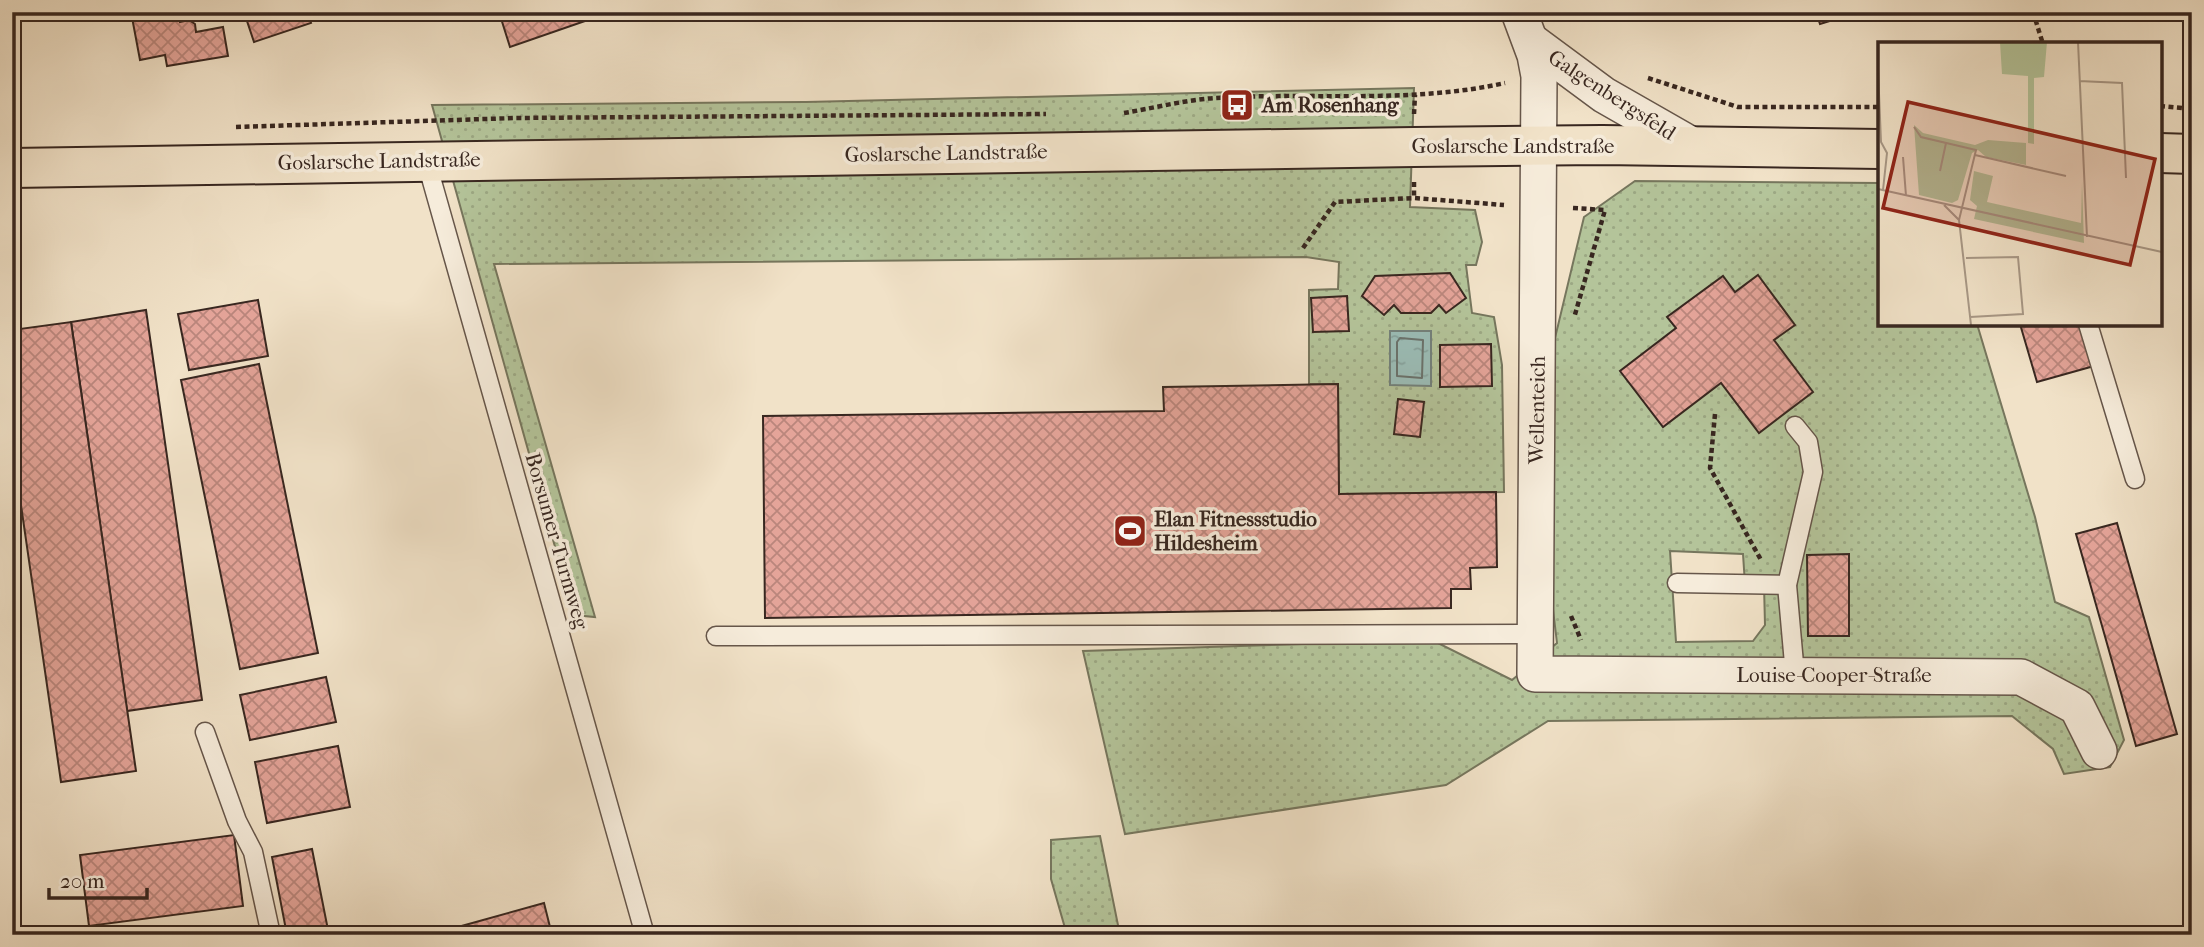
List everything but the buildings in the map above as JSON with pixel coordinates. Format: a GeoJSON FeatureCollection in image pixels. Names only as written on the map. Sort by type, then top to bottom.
{"type":"FeatureCollection","features":[{"type":"Feature","properties":{"kind":"main road","name":"Goslarsche Landstraße"},"geometry":{"type":"LineString","coordinates":[[12,168],[1538,146],[1878,149]]}},
{"type":"Feature","properties":{"kind":"main road"},"geometry":{"type":"LineString","coordinates":[[2162,153],[2192,153]]}},
{"type":"Feature","properties":{"kind":"street","name":"Galgenbergsfeld"},"geometry":{"type":"LineString","coordinates":[[1525,27],[1539,76],[1538,146]]}},
{"type":"Feature","properties":{"kind":"street","name":"Galgenbergsfeld"},"geometry":{"type":"LineString","coordinates":[[1525,27],[1604,95],[1695,147]]}},
{"type":"Feature","properties":{"kind":"street","name":"Wellenteich"},"geometry":{"type":"LineString","coordinates":[[1535,674],[1538,146]]}},
{"type":"Feature","properties":{"kind":"street","name":"Louise-Cooper-Straße"},"geometry":{"type":"LineString","coordinates":[[1535,674],[2021,677],[2077,707],[2099,751]]}},
{"type":"Feature","properties":{"kind":"lane","name":"Borsumer Turmweg"},"geometry":{"type":"LineString","coordinates":[[425,160],[645,935]]}},
{"type":"Feature","properties":{"kind":"lane"},"geometry":{"type":"LineString","coordinates":[[2089,326],[2135,479]]}},
{"type":"Feature","properties":{"kind":"lane"},"geometry":{"type":"LineString","coordinates":[[1795,426],[1808,442],[1813,472],[1787,585],[1795,675]]}},
{"type":"Feature","properties":{"kind":"lane"},"geometry":{"type":"LineString","coordinates":[[1677,583],[1787,585]]}},
{"type":"Feature","properties":{"kind":"lane"},"geometry":{"type":"LineString","coordinates":[[716,636],[1535,634]]}},
{"type":"Feature","properties":{"kind":"lane"},"geometry":{"type":"LineString","coordinates":[[205,732],[237,821],[253,852],[271,935]]}},
{"type":"Feature","properties":{"kind":"path"},"geometry":{"type":"LineString","coordinates":[[2034,12],[2042,42]]}},
{"type":"Feature","properties":{"kind":"path"},"geometry":{"type":"LineString","coordinates":[[1638,75],[1738,107],[1878,107]]}},
{"type":"Feature","properties":{"kind":"path"},"geometry":{"type":"LineString","coordinates":[[1110,113],[1213,98],[1415,95],[1468,91],[1539,76]]}},
{"type":"Feature","properties":{"kind":"path"},"geometry":{"type":"LineString","coordinates":[[2162,106],[2192,109]]}},
{"type":"Feature","properties":{"kind":"path"},"geometry":{"type":"LineString","coordinates":[[231,129],[243,125],[503,118],[1055,114]]}},
{"type":"Feature","properties":{"kind":"path"},"geometry":{"type":"LineString","coordinates":[[1303,248],[1335,202],[1414,198]]}},
{"type":"Feature","properties":{"kind":"path"},"geometry":{"type":"LineString","coordinates":[[1573,327],[1605,210]]}},
{"type":"Feature","properties":{"kind":"path"},"geometry":{"type":"LineString","coordinates":[[1715,414],[1710,468],[1763,563],[1787,585]]}},
{"type":"Feature","properties":{"kind":"path"},"geometry":{"type":"LineString","coordinates":[[1567,605],[1587,648]]}},
{"type":"Feature","properties":{"kind":"green space"},"geometry":{"type":"Polygon","coordinates":[[[1414,88],[1410,207],[1475,210],[1482,242],[1476,265],[1466,265],[1472,313],[1494,317],[1502,365],[1504,492],[1339,494],[1338,384],[1309,384],[1309,290],[1338,289],[1339,262],[1306,257],[494,264],[595,617],[574,615],[432,105],[806,102],[1414,88]]]}},
{"type":"Feature","properties":{"kind":"green space"},"geometry":{"type":"Polygon","coordinates":[[[1635,181],[1878,183],[1878,326],[1978,326],[2035,517],[2055,602],[2089,617],[2124,740],[2110,767],[2064,774],[2053,749],[2012,716],[1548,721],[1446,785],[1125,834],[1083,651],[1432,640],[1512,680],[1557,643],[1552,601],[1555,338],[1584,217],[1635,181]],[[1670,551],[1676,642],[1753,641],[1765,625],[1764,585],[1745,584],[1743,554],[1670,551]]]}},
{"type":"Feature","properties":{"kind":"green space"},"geometry":{"type":"Polygon","coordinates":[[[1100,836],[1120,935],[1067,935],[1051,879],[1051,840],[1100,836]]]}},
{"type":"Feature","properties":{"kind":"water"},"geometry":{"type":"Polygon","coordinates":[[[1390,331],[1431,331],[1431,386],[1390,385],[1390,331]]]}},
{"type":"Feature","properties":{"kind":"place","name":"Am Rosenhang"},"geometry":{"type":"Point","coordinates":[1237,105]}},
{"type":"Feature","properties":{"kind":"place","name":"Elan Fitnessstudio Hildesheim"},"geometry":{"type":"Point","coordinates":[1130,531]}}]}
